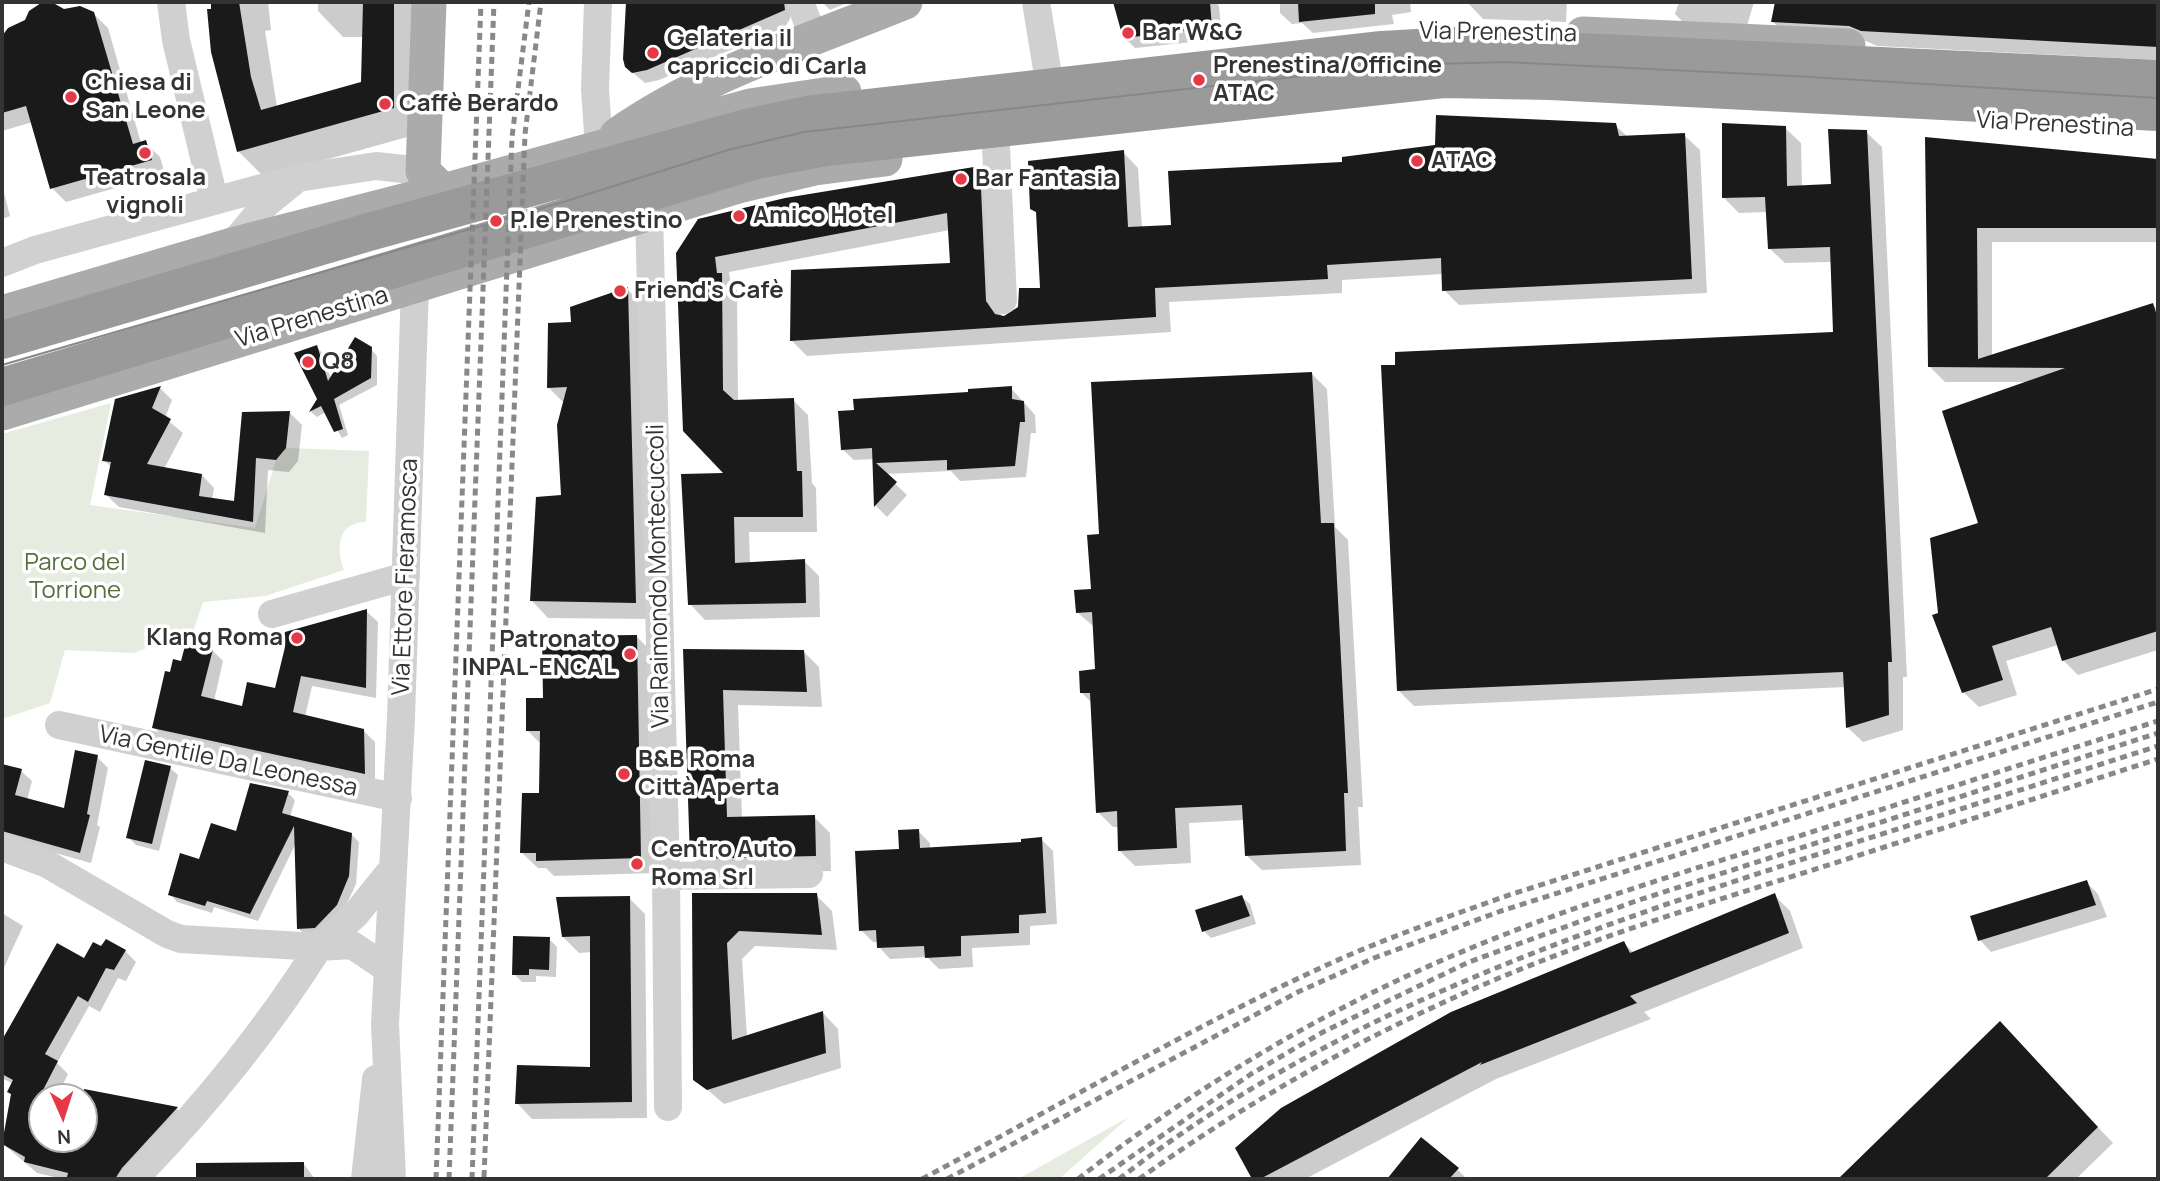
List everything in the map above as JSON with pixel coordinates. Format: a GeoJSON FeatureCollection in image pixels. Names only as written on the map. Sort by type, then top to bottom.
{"type":"FeatureCollection","features":[{"type":"Feature","properties":{"kind":"highway"},"geometry":{"type":"LineString","coordinates":[[2,340],[369,232],[746,128],[807,115],[1382,50],[1452,46],[2158,79]]}},
{"type":"Feature","properties":{"kind":"highway"},"geometry":{"type":"LineString","coordinates":[[2,387],[756,160],[826,147],[1443,79],[1551,80],[2158,112]]}},
{"type":"Feature","properties":{"kind":"main road"},"geometry":{"type":"LineString","coordinates":[[429,2],[425,118],[441,183]]}},
{"type":"Feature","properties":{"kind":"main road"},"geometry":{"type":"LineString","coordinates":[[2,313],[441,183],[585,151],[655,108],[712,79],[905,2]]}},
{"type":"Feature","properties":{"kind":"main road","name":"Via Prenestina"},"geometry":{"type":"LineString","coordinates":[[585,151],[762,103],[1047,69],[1449,29],[1665,36],[2158,60]]}},
{"type":"Feature","properties":{"kind":"main road"},"geometry":{"type":"LineString","coordinates":[[638,211],[673,163],[712,79]]}},
{"type":"Feature","properties":{"kind":"main road","name":"Via Prenestina"},"geometry":{"type":"LineString","coordinates":[[2,413],[556,242],[638,211],[778,175],[864,162],[1358,104],[1455,97],[1723,106],[2158,131]]}},
{"type":"Feature","properties":{"kind":"street"},"geometry":{"type":"LineString","coordinates":[[171,2],[176,40],[214,199]]}},
{"type":"Feature","properties":{"kind":"street"},"geometry":{"type":"LineString","coordinates":[[585,151],[595,89],[598,2]]}},
{"type":"Feature","properties":{"kind":"street"},"geometry":{"type":"LineString","coordinates":[[800,2],[814,39]]}},
{"type":"Feature","properties":{"kind":"street"},"geometry":{"type":"LineString","coordinates":[[1036,2],[1047,69]]}},
{"type":"Feature","properties":{"kind":"street"},"geometry":{"type":"LineString","coordinates":[[996,146],[1003,300]]}},
{"type":"Feature","properties":{"kind":"street","name":"Via Raimondo Montecuccoli"},"geometry":{"type":"LineString","coordinates":[[585,151],[618,152],[632,165],[643,184],[638,211],[666,876],[667,1107]]}},
{"type":"Feature","properties":{"kind":"street"},"geometry":{"type":"LineString","coordinates":[[2,263],[34,250],[298,178],[376,166],[441,183]]}},
{"type":"Feature","properties":{"kind":"street"},"geometry":{"type":"LineString","coordinates":[[232,245],[267,203],[298,178]]}},
{"type":"Feature","properties":{"kind":"street","name":"Via Ettore Fieramosca"},"geometry":{"type":"LineString","coordinates":[[392,1179],[385,1024],[398,798],[415,286]]}},
{"type":"Feature","properties":{"kind":"street"},"geometry":{"type":"LineString","coordinates":[[272,614],[406,576]]}},
{"type":"Feature","properties":{"kind":"street","name":"Via Gentile Da Leonessa"},"geometry":{"type":"LineString","coordinates":[[60,725],[398,798]]}},
{"type":"Feature","properties":{"kind":"street"},"geometry":{"type":"LineString","coordinates":[[2,846],[47,864],[167,934],[195,940],[319,947],[352,945],[388,969]]}},
{"type":"Feature","properties":{"kind":"street"},"geometry":{"type":"LineString","coordinates":[[134,1179],[195,1116],[290,993],[319,947],[356,914],[393,868]]}},
{"type":"Feature","properties":{"kind":"street"},"geometry":{"type":"LineString","coordinates":[[666,876],[809,874]]}},
{"type":"Feature","properties":{"kind":"street","name":"Via Ettore Fieramosca"},"geometry":{"type":"LineString","coordinates":[[365,1179],[371,1108],[385,1024]]}},
{"type":"Feature","properties":{"kind":"green space","name":"Parco del Torrione"},"geometry":{"type":"Polygon","coordinates":[[[111,403],[90,505],[255,528],[276,460],[286,448],[369,451],[366,522],[349,527],[341,538],[340,554],[344,570],[265,596],[203,602],[194,629],[134,653],[65,650],[50,703],[2,719],[2,434],[111,403]]]}},
{"type":"Feature","properties":{"kind":"green space"},"geometry":{"type":"Polygon","coordinates":[[[1129,1117],[1059,1179],[1018,1179],[1129,1117]]]}},
{"type":"Feature","properties":{"kind":"building"},"geometry":{"type":"Polygon","coordinates":[[[211,2],[239,2],[251,77],[261,110],[361,82],[363,2],[394,2],[394,108],[237,152],[211,52],[207,9],[211,9],[211,2]]]}},
{"type":"Feature","properties":{"kind":"building"},"geometry":{"type":"Polygon","coordinates":[[[626,2],[784,2],[785,10],[647,70],[632,73],[625,67],[623,59],[626,2]]]}},
{"type":"Feature","properties":{"kind":"building"},"geometry":{"type":"Polygon","coordinates":[[[1113,2],[1210,2],[1212,28],[1123,38],[1113,2]]]}},
{"type":"Feature","properties":{"kind":"building"},"geometry":{"type":"Polygon","coordinates":[[[1298,2],[1375,2],[1375,14],[1299,22],[1298,2]]]}},
{"type":"Feature","properties":{"kind":"building"},"geometry":{"type":"Polygon","coordinates":[[[1775,2],[2158,3],[2158,47],[1861,31],[1849,26],[1771,22],[1775,2]]]}},
{"type":"Feature","properties":{"kind":"building","name":"Chiesa di San Leone"},"geometry":{"type":"Polygon","coordinates":[[[41,3],[55,4],[64,9],[80,6],[94,12],[133,144],[146,140],[152,160],[50,189],[26,106],[2,113],[2,36],[8,28],[25,20],[29,11],[41,3]]]}},
{"type":"Feature","properties":{"kind":"building"},"geometry":{"type":"Polygon","coordinates":[[[1436,115],[1616,123],[1619,136],[1685,133],[1692,279],[1442,291],[1441,258],[1327,265],[1328,279],[1155,288],[1156,317],[790,341],[791,270],[950,263],[947,213],[715,257],[717,273],[722,273],[723,390],[734,400],[794,398],[797,471],[802,471],[803,517],[734,517],[735,563],[805,559],[806,603],[688,605],[681,474],[723,473],[683,431],[676,253],[698,219],[785,198],[980,166],[986,301],[995,314],[1004,316],[1018,307],[1019,288],[1040,288],[1036,212],[1030,209],[1028,161],[1124,150],[1128,227],[1171,225],[1168,171],[1342,162],[1342,157],[1435,145],[1436,115]]]}},
{"type":"Feature","properties":{"kind":"building"},"geometry":{"type":"Polygon","coordinates":[[[1722,123],[1786,126],[1787,186],[1831,184],[1828,129],[1867,130],[1892,662],[1888,662],[1889,715],[1846,728],[1843,672],[1397,691],[1381,365],[1395,365],[1395,352],[1833,332],[1830,247],[1768,249],[1765,197],[1722,198],[1722,123]]]}},
{"type":"Feature","properties":{"kind":"building"},"geometry":{"type":"Polygon","coordinates":[[[1925,137],[2158,159],[2158,228],[1977,228],[1978,359],[2153,303],[2158,319],[2158,631],[2062,661],[2051,627],[1992,646],[2003,680],[1962,693],[1932,615],[1938,613],[1930,538],[1978,523],[1942,411],[2065,368],[1928,367],[1925,137]]]}},
{"type":"Feature","properties":{"kind":"building"},"geometry":{"type":"Polygon","coordinates":[[[628,287],[636,603],[530,601],[536,497],[561,495],[557,425],[567,387],[547,388],[548,323],[571,322],[570,307],[628,287]]]}},
{"type":"Feature","properties":{"kind":"building"},"geometry":{"type":"Polygon","coordinates":[[[355,337],[372,347],[371,378],[334,399],[343,429],[334,432],[321,406],[309,412],[317,399],[294,353],[317,345],[328,381],[355,337]]]}},
{"type":"Feature","properties":{"kind":"building"},"geometry":{"type":"Polygon","coordinates":[[[1312,372],[1321,523],[1334,523],[1348,793],[1344,793],[1346,851],[1245,856],[1242,805],[1175,808],[1177,848],[1118,851],[1117,811],[1096,813],[1090,693],[1080,693],[1079,671],[1095,669],[1092,612],[1076,613],[1074,590],[1091,589],[1087,535],[1099,534],[1091,382],[1312,372]]]}},
{"type":"Feature","properties":{"kind":"building"},"geometry":{"type":"Polygon","coordinates":[[[161,386],[152,408],[171,419],[147,464],[202,474],[199,496],[234,501],[242,412],[290,411],[286,448],[276,460],[256,458],[253,522],[104,495],[111,462],[102,461],[115,399],[161,386]]]}},
{"type":"Feature","properties":{"kind":"building"},"geometry":{"type":"Polygon","coordinates":[[[1012,386],[1012,399],[1024,401],[1025,422],[1020,422],[1015,466],[947,470],[947,460],[876,463],[897,482],[874,507],[872,448],[841,450],[838,411],[854,410],[853,399],[968,392],[968,389],[1012,386]]]}},
{"type":"Feature","properties":{"kind":"building"},"geometry":{"type":"Polygon","coordinates":[[[367,609],[366,688],[301,676],[293,712],[364,729],[365,774],[152,728],[165,671],[170,672],[173,659],[181,661],[186,642],[213,649],[201,696],[242,706],[247,682],[275,688],[285,647],[280,646],[285,632],[367,609]]]}},
{"type":"Feature","properties":{"kind":"building"},"geometry":{"type":"Polygon","coordinates":[[[637,635],[641,858],[536,861],[536,853],[520,853],[522,793],[539,793],[540,731],[526,731],[526,698],[543,698],[542,636],[637,635]]]}},
{"type":"Feature","properties":{"kind":"building"},"geometry":{"type":"Polygon","coordinates":[[[683,649],[804,650],[807,692],[723,690],[727,817],[815,815],[816,856],[690,859],[683,649]]]}},
{"type":"Feature","properties":{"kind":"building"},"geometry":{"type":"Polygon","coordinates":[[[75,750],[98,755],[87,814],[90,815],[80,853],[2,831],[2,764],[22,769],[15,795],[64,808],[75,750]]]}},
{"type":"Feature","properties":{"kind":"building"},"geometry":{"type":"Polygon","coordinates":[[[145,760],[171,766],[152,844],[126,838],[145,760]]]}},
{"type":"Feature","properties":{"kind":"building"},"geometry":{"type":"Polygon","coordinates":[[[250,783],[289,791],[282,813],[352,833],[349,876],[337,905],[315,928],[297,929],[294,826],[250,914],[207,901],[205,906],[168,895],[180,853],[199,859],[211,823],[236,831],[250,783]]]}},
{"type":"Feature","properties":{"kind":"building"},"geometry":{"type":"Polygon","coordinates":[[[919,829],[920,848],[1021,842],[1021,839],[1042,837],[1046,913],[1019,915],[1019,933],[961,936],[961,956],[925,958],[924,946],[877,948],[876,930],[859,931],[855,851],[899,849],[898,830],[919,829]]]}},
{"type":"Feature","properties":{"kind":"building"},"geometry":{"type":"Polygon","coordinates":[[[2087,880],[2096,905],[1978,941],[1970,916],[2087,880]]]}},
{"type":"Feature","properties":{"kind":"building"},"geometry":{"type":"Polygon","coordinates":[[[692,893],[817,893],[822,935],[739,931],[727,943],[732,1040],[823,1011],[826,1053],[707,1090],[693,1080],[692,893]]]}},
{"type":"Feature","properties":{"kind":"building"},"geometry":{"type":"Polygon","coordinates":[[[1775,893],[1789,933],[1630,996],[1637,1003],[1480,1065],[1482,1062],[1260,1179],[1252,1179],[1235,1148],[1281,1108],[1451,1012],[1624,941],[1630,953],[1775,893]]]}},
{"type":"Feature","properties":{"kind":"building"},"geometry":{"type":"Polygon","coordinates":[[[1242,895],[1250,916],[1202,932],[1195,910],[1242,895]]]}},
{"type":"Feature","properties":{"kind":"building"},"geometry":{"type":"Polygon","coordinates":[[[630,896],[632,1102],[515,1104],[517,1065],[590,1067],[590,936],[562,937],[556,897],[630,896]]]}},
{"type":"Feature","properties":{"kind":"building"},"geometry":{"type":"Polygon","coordinates":[[[513,936],[550,937],[549,970],[529,969],[529,975],[512,975],[513,936]]]}},
{"type":"Feature","properties":{"kind":"building"},"geometry":{"type":"Polygon","coordinates":[[[106,939],[126,950],[114,970],[106,968],[88,1002],[78,996],[45,1054],[58,1061],[47,1083],[28,1083],[28,1153],[98,1153],[98,1092],[178,1107],[115,1179],[79,1179],[67,1177],[68,1173],[24,1162],[25,1157],[2,1144],[11,1094],[7,1092],[13,1080],[2,1074],[2,1040],[57,943],[84,958],[93,942],[101,946],[106,939]]]}},
{"type":"Feature","properties":{"kind":"building"},"geometry":{"type":"Polygon","coordinates":[[[2000,1021],[2098,1127],[2045,1179],[1838,1179],[2000,1021]]]}},
{"type":"Feature","properties":{"kind":"building"},"geometry":{"type":"Polygon","coordinates":[[[1421,1137],[1459,1168],[1449,1179],[1387,1179],[1421,1137]]]}},
{"type":"Feature","properties":{"kind":"building"},"geometry":{"type":"Polygon","coordinates":[[[304,1162],[304,1179],[196,1179],[196,1163],[304,1162]]]}},
{"type":"Feature","properties":{"kind":"tram line"},"geometry":{"type":"LineString","coordinates":[[2,365],[563,202],[728,150],[804,132],[1399,65],[1506,62],[2158,98]]}},
{"type":"Feature","properties":{"kind":"railway"},"geometry":{"type":"LineString","coordinates":[[436,1179],[481,2]]}},
{"type":"Feature","properties":{"kind":"railway"},"geometry":{"type":"LineString","coordinates":[[449,1179],[494,2]]}},
{"type":"Feature","properties":{"kind":"railway"},"geometry":{"type":"LineString","coordinates":[[472,1179],[512,137],[529,2]]}},
{"type":"Feature","properties":{"kind":"railway"},"geometry":{"type":"LineString","coordinates":[[484,1177],[525,134],[541,2]]}},
{"type":"Feature","properties":{"kind":"railway"},"geometry":{"type":"LineString","coordinates":[[922,1179],[1225,1014],[1329,964],[1419,927],[1512,894],[2158,689]]}},
{"type":"Feature","properties":{"kind":"railway"},"geometry":{"type":"LineString","coordinates":[[947,1179],[1298,992],[1374,958],[1501,911],[2158,702]]}},
{"type":"Feature","properties":{"kind":"railway"},"geometry":{"type":"LineString","coordinates":[[1078,1179],[1170,1111],[1267,1050],[1367,995],[1471,948],[1632,889],[2158,721]]}},
{"type":"Feature","properties":{"kind":"railway"},"geometry":{"type":"LineString","coordinates":[[1099,1179],[1251,1074],[1323,1032],[1469,962],[1636,901],[2158,733]]}},
{"type":"Feature","properties":{"kind":"railway"},"geometry":{"type":"LineString","coordinates":[[1119,1179],[1197,1123],[1278,1073],[1361,1029],[1445,990],[1532,954],[1709,890],[2158,746]]}},
{"type":"Feature","properties":{"kind":"railway"},"geometry":{"type":"LineString","coordinates":[[1139,1179],[1256,1102],[1336,1056],[1506,975],[1594,941],[1684,911],[2158,759]]}},
{"type":"Feature","properties":{"kind":"place","name":"Bar W&G"},"geometry":{"type":"Point","coordinates":[1128,33]}},
{"type":"Feature","properties":{"kind":"place","name":"Gelateria il capriccio di Carla"},"geometry":{"type":"Point","coordinates":[653,53]}},
{"type":"Feature","properties":{"kind":"place","name":"Prenestina/Officine ATAC"},"geometry":{"type":"Point","coordinates":[1199,80]}},
{"type":"Feature","properties":{"kind":"place","name":"Chiesa di San Leone"},"geometry":{"type":"Point","coordinates":[71,97]}},
{"type":"Feature","properties":{"kind":"place","name":"Caffè Berardo"},"geometry":{"type":"Point","coordinates":[385,104]}},
{"type":"Feature","properties":{"kind":"place","name":"Teatrosala vignoli"},"geometry":{"type":"Point","coordinates":[145,153]}},
{"type":"Feature","properties":{"kind":"place","name":"ATAC"},"geometry":{"type":"Point","coordinates":[1417,161]}},
{"type":"Feature","properties":{"kind":"place","name":"Bar Fantasia"},"geometry":{"type":"Point","coordinates":[961,179]}},
{"type":"Feature","properties":{"kind":"place","name":"Amico Hotel"},"geometry":{"type":"Point","coordinates":[739,216]}},
{"type":"Feature","properties":{"kind":"place","name":"P.le Prenestino"},"geometry":{"type":"Point","coordinates":[496,221]}},
{"type":"Feature","properties":{"kind":"place","name":"Friend's Cafè"},"geometry":{"type":"Point","coordinates":[620,291]}},
{"type":"Feature","properties":{"kind":"place","name":"Q8"},"geometry":{"type":"Point","coordinates":[308,362]}},
{"type":"Feature","properties":{"kind":"place","name":"Klang Roma"},"geometry":{"type":"Point","coordinates":[297,638]}},
{"type":"Feature","properties":{"kind":"place","name":"Patronato INPAL-ENCAL"},"geometry":{"type":"Point","coordinates":[630,654]}},
{"type":"Feature","properties":{"kind":"place","name":"B&B Roma Città Aperta"},"geometry":{"type":"Point","coordinates":[624,774]}},
{"type":"Feature","properties":{"kind":"place","name":"Centro Auto Roma Srl"},"geometry":{"type":"Point","coordinates":[637,864]}}]}
